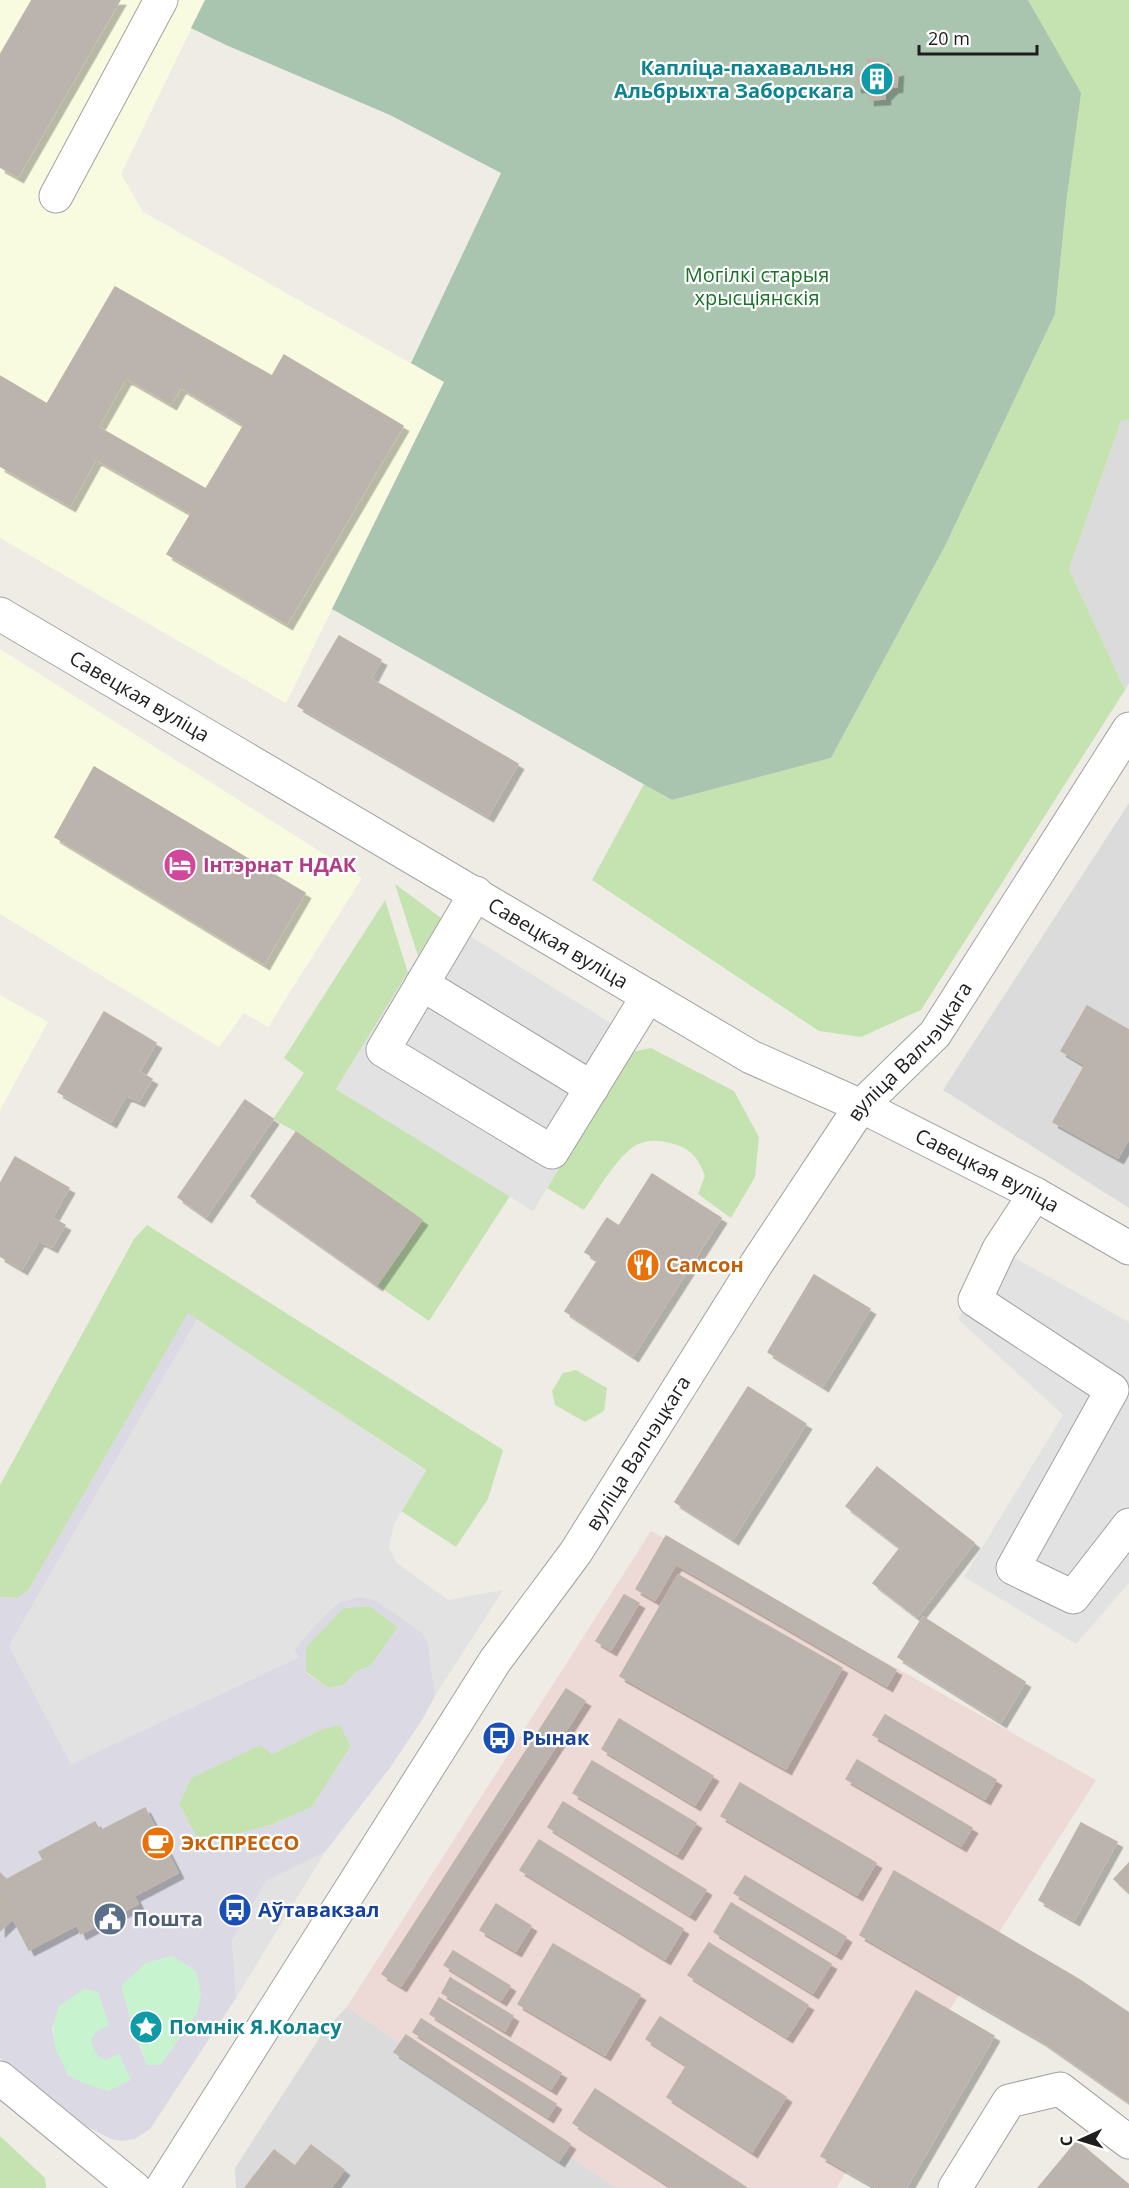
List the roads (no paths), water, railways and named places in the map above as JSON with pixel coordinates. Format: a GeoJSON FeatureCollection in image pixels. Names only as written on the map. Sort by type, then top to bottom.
{"type":"FeatureCollection","features":[{"type":"Feature","properties":{"kind":"street"},"geometry":{"type":"LineString","coordinates":[[56,196],[161,0]]}},
{"type":"Feature","properties":{"kind":"street","name":"Савецкая вуліца"},"geometry":{"type":"LineString","coordinates":[[0,614],[751,1057],[861,1106],[1035,1194],[1129,1248]]}},
{"type":"Feature","properties":{"kind":"street","name":"вуліца Валчэцкага"},"geometry":{"type":"LineString","coordinates":[[162,2188],[495,1661],[576,1552],[757,1263],[861,1106],[935,1034],[1129,729]]}},
{"type":"Feature","properties":{"kind":"street"},"geometry":{"type":"LineString","coordinates":[[476,893],[384,1050],[552,1152],[648,996]]}},
{"type":"Feature","properties":{"kind":"street"},"geometry":{"type":"LineString","coordinates":[[422,984],[592,1088]]}},
{"type":"Feature","properties":{"kind":"street"},"geometry":{"type":"LineString","coordinates":[[1035,1194],[999,1249],[975,1300],[1121,1395],[1013,1568],[1073,1597],[1129,1525]]}},
{"type":"Feature","properties":{"kind":"street"},"geometry":{"type":"LineString","coordinates":[[0,2078],[134,2188]]}},
{"type":"Feature","properties":{"kind":"street"},"geometry":{"type":"LineString","coordinates":[[955,2188],[1009,2101],[1060,2089],[1129,2142]]}},
{"type":"Feature","properties":{"kind":"place","name":"Капліца-пахавальня Альбрыхта Заборскага"},"geometry":{"type":"Point","coordinates":[877,79]}},
{"type":"Feature","properties":{"kind":"place","name":"Інтэрнат НДАК"},"geometry":{"type":"Point","coordinates":[180,865]}},
{"type":"Feature","properties":{"kind":"place","name":"Самсон"},"geometry":{"type":"Point","coordinates":[643,1265]}},
{"type":"Feature","properties":{"kind":"place","name":"Рынак"},"geometry":{"type":"Point","coordinates":[499,1738]}},
{"type":"Feature","properties":{"kind":"place","name":"ЭкСПРЕССО"},"geometry":{"type":"Point","coordinates":[158,1843]}},
{"type":"Feature","properties":{"kind":"place","name":"Аўтавакзал"},"geometry":{"type":"Point","coordinates":[235,1910]}},
{"type":"Feature","properties":{"kind":"place","name":"Пошта"},"geometry":{"type":"Point","coordinates":[110,1919]}},
{"type":"Feature","properties":{"kind":"place","name":"Помнік Я.Коласу"},"geometry":{"type":"Point","coordinates":[146,2027]}},
{"type":"Feature","properties":{"kind":"park label","name":"Могілкі старыя хрысціянскія"},"geometry":{"type":"Point","coordinates":[757,286]}}]}
